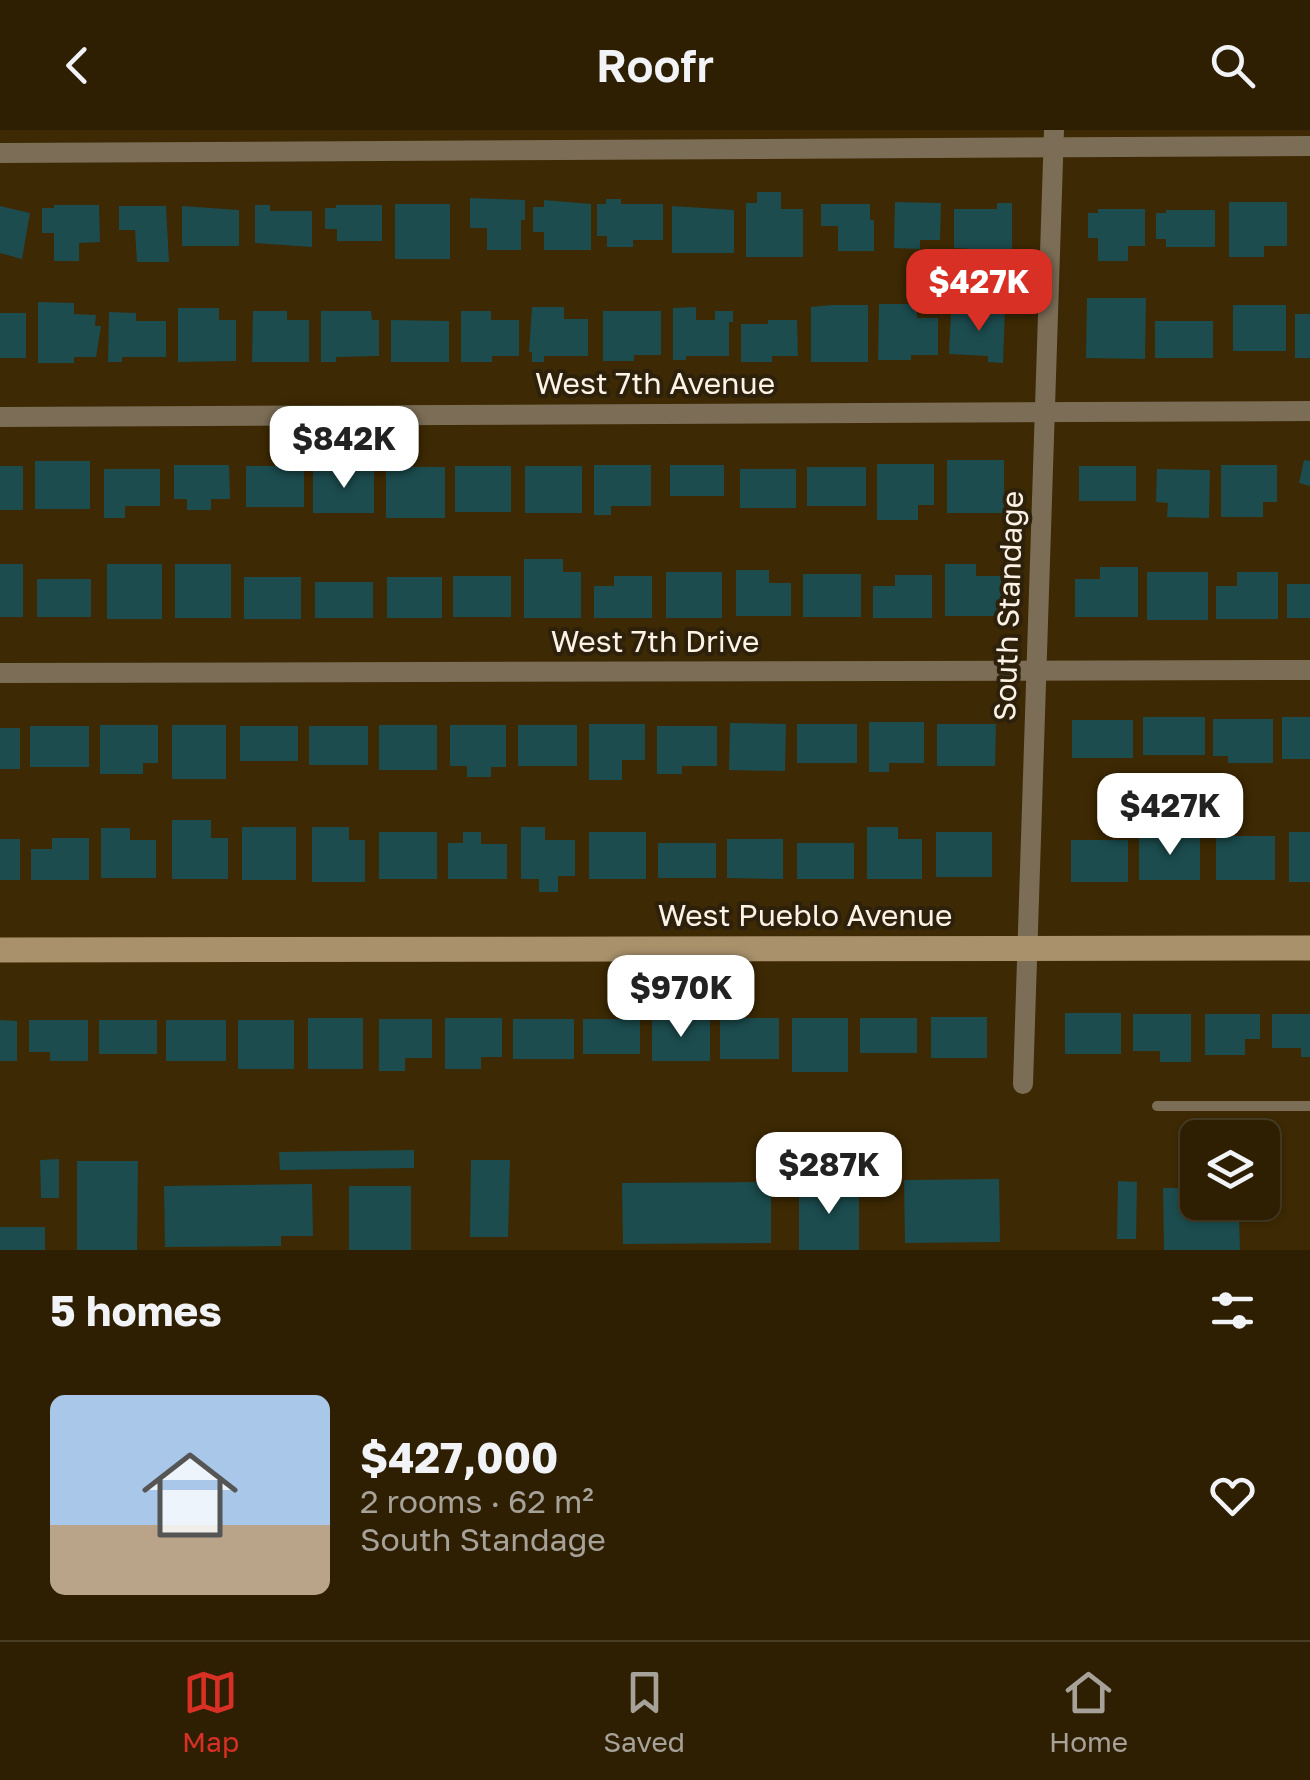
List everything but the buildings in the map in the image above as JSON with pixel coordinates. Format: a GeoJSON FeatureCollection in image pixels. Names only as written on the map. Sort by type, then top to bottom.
{"type":"FeatureCollection","features":[{"type":"Feature","properties":{"kind":"street"},"geometry":{"type":"LineString","coordinates":[[0,153],[1054,139],[1310,146]]}},
{"type":"Feature","properties":{"kind":"street","name":"South Standage"},"geometry":{"type":"LineString","coordinates":[[1024,1084],[1054,139]]}},
{"type":"Feature","properties":{"kind":"street","name":"West 7th Avenue"},"geometry":{"type":"LineString","coordinates":[[0,417],[1310,411]]}},
{"type":"Feature","properties":{"kind":"street","name":"West 7th Drive"},"geometry":{"type":"LineString","coordinates":[[0,674],[1310,670]]}},
{"type":"Feature","properties":{"kind":"street","name":"West Pueblo Avenue"},"geometry":{"type":"LineString","coordinates":[[0,950],[1310,948]]}},
{"type":"Feature","properties":{"kind":"lane"},"geometry":{"type":"LineString","coordinates":[[1157,1106],[1310,1106]]}}]}
